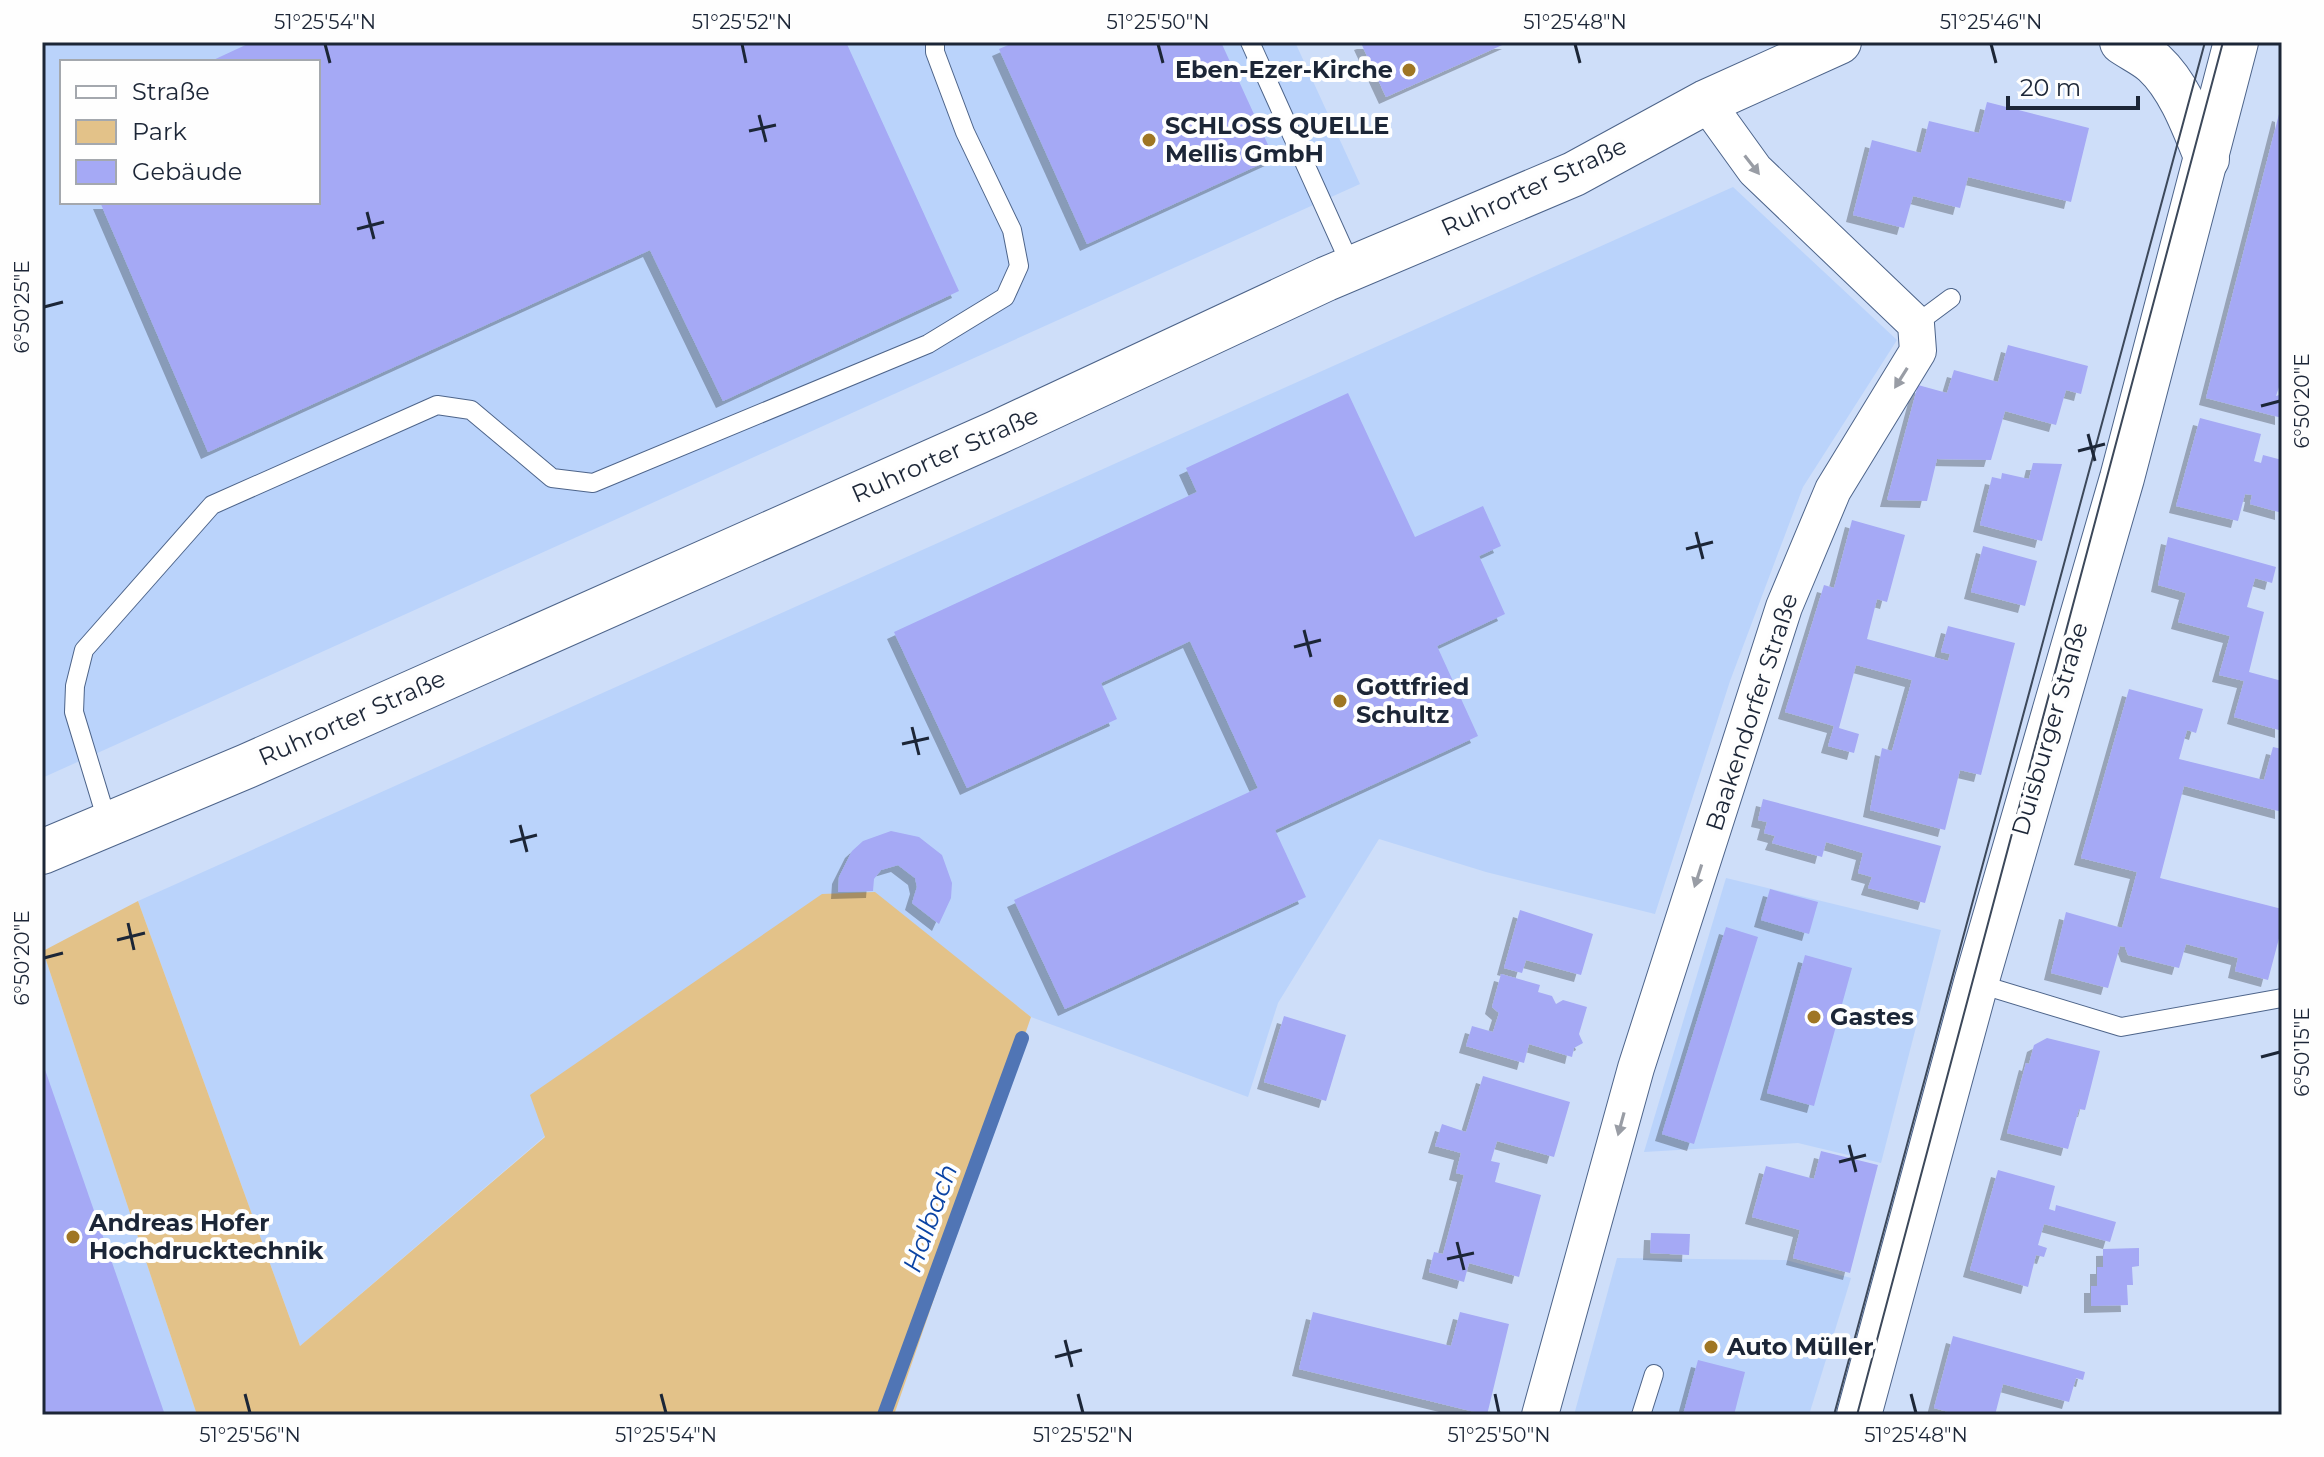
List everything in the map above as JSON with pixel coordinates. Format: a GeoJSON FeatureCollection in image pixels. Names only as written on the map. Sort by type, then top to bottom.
{"type":"FeatureCollection","features":[{"type":"Feature","properties":{"kind":"street","name":"Ruhrorter Straße"},"geometry":{"type":"LineString","coordinates":[[51,848],[247,766],[996,433],[1234,319],[1574,174],[1706,102],[1839,42]]}},
{"type":"Feature","properties":{"kind":"street"},"geometry":{"type":"LineString","coordinates":[[2122,42],[2155,64],[2192,121],[2207,159]]}},
{"type":"Feature","properties":{"kind":"street","name":"Duisburger Straße"},"geometry":{"type":"LineString","coordinates":[[1859,1415],[1976,983],[2122,478],[2236,42]]}},
{"type":"Feature","properties":{"kind":"street"},"geometry":{"type":"LineString","coordinates":[[1706,102],[1755,170],[1916,324]]}},
{"type":"Feature","properties":{"kind":"street","name":"Baakendorfer Straße"},"geometry":{"type":"LineString","coordinates":[[1540,1415],[1636,1068],[1784,607],[1833,490],[1918,351],[1916,324]]}},
{"type":"Feature","properties":{"kind":"lane"},"geometry":{"type":"LineString","coordinates":[[108,824],[74,712],[75,686],[84,650],[212,505],[437,405],[471,410],[552,478],[593,483],[928,344],[1005,297],[1019,266],[1012,230],[965,132],[935,52],[935,42]]}},
{"type":"Feature","properties":{"kind":"lane"},"geometry":{"type":"LineString","coordinates":[[1250,42],[1352,268]]}},
{"type":"Feature","properties":{"kind":"lane"},"geometry":{"type":"LineString","coordinates":[[1916,324],[1951,298]]}},
{"type":"Feature","properties":{"kind":"lane"},"geometry":{"type":"LineString","coordinates":[[1976,983],[2121,1027],[2282,998]]}},
{"type":"Feature","properties":{"kind":"lane"},"geometry":{"type":"LineString","coordinates":[[1641,1415],[1654,1374]]}},
{"type":"Feature","properties":{"kind":"shaded area"},"geometry":{"type":"Polygon","coordinates":[[[42,42],[1295,42],[1360,184],[42,778],[42,42]]]}},
{"type":"Feature","properties":{"kind":"shaded area"},"geometry":{"type":"Polygon","coordinates":[[[1733,187],[1897,340],[1803,487],[1730,681],[1655,914],[1486,872],[1379,839],[1278,1003],[1248,1097],[1031,1017],[875,893],[545,1136],[300,1346],[138,901],[1733,187]]]}},
{"type":"Feature","properties":{"kind":"shaded area"},"geometry":{"type":"Polygon","coordinates":[[[1726,878],[1941,930],[1881,1163],[1798,1143],[1644,1152],[1726,878]]]}},
{"type":"Feature","properties":{"kind":"shaded area","name":"Andreas Hofer Hochdrucktechnik"},"geometry":{"type":"Polygon","coordinates":[[[43,951],[197,1415],[42,1415],[43,951]]]}},
{"type":"Feature","properties":{"kind":"shaded area","name":"Auto Müller"},"geometry":{"type":"Polygon","coordinates":[[[1617,1258],[1786,1260],[1851,1278],[1809,1415],[1574,1415],[1617,1258]]]}},
{"type":"Feature","properties":{"kind":"green space"},"geometry":{"type":"Polygon","coordinates":[[[875,892],[1031,1017],[894,1415],[197,1415],[43,951],[138,901],[300,1346],[545,1137],[530,1095],[822,894],[875,892]]]}},
{"type":"Feature","properties":{"kind":"building"},"geometry":{"type":"Polygon","coordinates":[[[252,42],[846,42],[959,291],[723,401],[650,250],[208,452],[101,204],[320,204],[320,60],[213,60],[252,42]]]}},
{"type":"Feature","properties":{"kind":"building"},"geometry":{"type":"Polygon","coordinates":[[[1015,42],[1221,42],[1274,158],[1087,244],[999,49],[1015,42]]]}},
{"type":"Feature","properties":{"kind":"building","name":"Eben-Ezer-Kirche"},"geometry":{"type":"Polygon","coordinates":[[[1509,42],[1386,97],[1361,43],[1509,42]]]}},
{"type":"Feature","properties":{"kind":"building"},"geometry":{"type":"Polygon","coordinates":[[[1987,102],[2089,128],[2071,202],[1968,177],[1960,208],[1913,196],[1904,228],[1853,215],[1872,140],[1921,153],[1929,121],[1979,133],[1987,102]]]}},
{"type":"Feature","properties":{"kind":"building"},"geometry":{"type":"Polygon","coordinates":[[[2279,114],[2282,115],[2282,378],[2276,396],[2282,394],[2282,418],[2206,398],[2279,114]]]}},
{"type":"Feature","properties":{"kind":"building"},"geometry":{"type":"Polygon","coordinates":[[[2008,345],[2088,366],[2081,394],[2066,390],[2056,425],[2005,411],[1991,460],[1937,459],[1927,501],[1887,500],[1918,385],[1947,393],[1954,370],[1998,382],[2008,345]]]}},
{"type":"Feature","properties":{"kind":"building","name":"Gottfried Schultz"},"geometry":{"type":"Polygon","coordinates":[[[1348,393],[1415,537],[1483,506],[1501,546],[1479,556],[1505,614],[1437,646],[1478,736],[1275,830],[1306,897],[1065,1009],[1014,900],[1258,788],[1190,641],[1101,683],[1117,719],[967,788],[894,632],[1197,492],[1186,468],[1348,393]]]}},
{"type":"Feature","properties":{"kind":"building"},"geometry":{"type":"Polygon","coordinates":[[[2200,418],[2261,434],[2254,461],[2261,463],[2263,455],[2282,460],[2282,513],[2250,504],[2252,495],[2245,494],[2238,521],[2176,506],[2200,418]]]}},
{"type":"Feature","properties":{"kind":"building"},"geometry":{"type":"Polygon","coordinates":[[[2033,463],[2062,464],[2042,541],[1980,525],[1992,477],[2001,479],[2002,473],[2029,479],[2033,463]]]}},
{"type":"Feature","properties":{"kind":"building"},"geometry":{"type":"Polygon","coordinates":[[[1852,520],[1905,535],[1887,602],[1877,599],[1867,639],[1948,661],[1950,654],[1941,652],[1948,626],[2015,643],[1981,775],[1960,770],[1945,830],[1870,810],[1882,748],[1892,751],[1912,680],[1856,665],[1839,728],[1859,734],[1854,753],[1828,746],[1834,726],[1785,712],[1824,585],[1834,588],[1852,520]]]}},
{"type":"Feature","properties":{"kind":"building"},"geometry":{"type":"Polygon","coordinates":[[[2168,537],[2276,567],[2272,583],[2255,578],[2247,607],[2264,612],[2249,672],[2282,681],[2282,731],[2234,717],[2244,681],[2219,675],[2230,636],[2178,622],[2186,593],[2158,585],[2168,537]]]}},
{"type":"Feature","properties":{"kind":"building"},"geometry":{"type":"Polygon","coordinates":[[[1983,546],[2037,561],[2025,606],[1971,592],[1983,546]]]}},
{"type":"Feature","properties":{"kind":"building"},"geometry":{"type":"Polygon","coordinates":[[[2129,689],[2203,709],[2196,733],[2187,730],[2179,759],[2264,780],[2273,747],[2282,749],[2282,812],[2184,786],[2160,878],[2282,909],[2282,927],[2268,980],[2235,971],[2238,958],[2186,944],[2179,968],[2128,955],[2125,947],[2120,946],[2108,988],[2051,973],[2066,912],[2122,928],[2137,872],[2081,858],[2129,689]]]}},
{"type":"Feature","properties":{"kind":"building"},"geometry":{"type":"Polygon","coordinates":[[[1763,799],[1941,846],[1925,903],[1868,888],[1872,877],[1858,873],[1863,853],[1826,842],[1822,857],[1772,843],[1775,836],[1764,833],[1767,822],[1758,820],[1763,799]]]}},
{"type":"Feature","properties":{"kind":"building"},"geometry":{"type":"Polygon","coordinates":[[[891,831],[919,837],[942,855],[952,883],[951,898],[939,924],[912,903],[917,887],[915,878],[898,865],[881,870],[874,879],[873,891],[838,892],[839,877],[852,851],[863,841],[891,831]]]}},
{"type":"Feature","properties":{"kind":"building"},"geometry":{"type":"Polygon","coordinates":[[[1770,889],[1818,902],[1809,934],[1761,920],[1770,889]]]}},
{"type":"Feature","properties":{"kind":"building"},"geometry":{"type":"Polygon","coordinates":[[[1520,910],[1593,934],[1581,975],[1526,960],[1522,973],[1504,968],[1520,910]]]}},
{"type":"Feature","properties":{"kind":"building"},"geometry":{"type":"Polygon","coordinates":[[[1726,927],[1758,937],[1694,1144],[1662,1134],[1726,927]]]}},
{"type":"Feature","properties":{"kind":"building","name":"Gastes"},"geometry":{"type":"Polygon","coordinates":[[[1805,955],[1852,968],[1814,1106],[1767,1093],[1805,955]]]}},
{"type":"Feature","properties":{"kind":"building"},"geometry":{"type":"Polygon","coordinates":[[[1501,974],[1540,985],[1538,992],[1552,996],[1556,1004],[1563,1000],[1587,1007],[1579,1034],[1583,1043],[1574,1048],[1572,1057],[1529,1044],[1524,1063],[1466,1046],[1472,1026],[1493,1032],[1499,1013],[1492,1007],[1501,974]]]}},
{"type":"Feature","properties":{"kind":"building"},"geometry":{"type":"Polygon","coordinates":[[[1284,1016],[1346,1035],[1326,1101],[1264,1082],[1284,1016]]]}},
{"type":"Feature","properties":{"kind":"building"},"geometry":{"type":"Polygon","coordinates":[[[2047,1038],[2100,1051],[2085,1110],[2079,1109],[2068,1149],[2007,1133],[2026,1063],[2029,1064],[2034,1045],[2047,1038]]]}},
{"type":"Feature","properties":{"kind":"building","name":"Andreas Hofer Hochdrucktechnik"},"geometry":{"type":"Polygon","coordinates":[[[42,1061],[165,1415],[42,1415],[42,1061]]]}},
{"type":"Feature","properties":{"kind":"building"},"geometry":{"type":"Polygon","coordinates":[[[1483,1076],[1570,1102],[1554,1157],[1497,1141],[1491,1161],[1500,1163],[1495,1182],[1541,1195],[1519,1277],[1469,1263],[1464,1282],[1429,1272],[1434,1252],[1443,1254],[1464,1175],[1456,1173],[1461,1153],[1435,1146],[1442,1124],[1466,1132],[1483,1076]]]}},
{"type":"Feature","properties":{"kind":"building"},"geometry":{"type":"Polygon","coordinates":[[[1821,1151],[1878,1165],[1850,1273],[1793,1258],[1800,1230],[1752,1217],[1766,1166],[1814,1179],[1821,1151]]]}},
{"type":"Feature","properties":{"kind":"building"},"geometry":{"type":"Polygon","coordinates":[[[1998,1170],[2055,1186],[2049,1209],[2055,1211],[2056,1205],[2116,1222],[2110,1242],[2044,1224],[2038,1245],[2047,1248],[2044,1257],[2036,1255],[2028,1287],[1970,1270],[1998,1170]]]}},
{"type":"Feature","properties":{"kind":"building"},"geometry":{"type":"Polygon","coordinates":[[[1651,1233],[1690,1234],[1689,1255],[1650,1253],[1651,1233]]]}},
{"type":"Feature","properties":{"kind":"building"},"geometry":{"type":"Polygon","coordinates":[[[2139,1248],[2139,1266],[2132,1267],[2133,1285],[2127,1285],[2128,1305],[2091,1306],[2091,1286],[2097,1286],[2097,1267],[2103,1267],[2103,1249],[2139,1248]]]}},
{"type":"Feature","properties":{"kind":"building"},"geometry":{"type":"Polygon","coordinates":[[[1313,1312],[1451,1346],[1460,1312],[1509,1324],[1487,1415],[1299,1369],[1313,1312]]]}},
{"type":"Feature","properties":{"kind":"building"},"geometry":{"type":"Polygon","coordinates":[[[1953,1336],[2085,1372],[2083,1380],[2076,1378],[2069,1402],[2003,1384],[1995,1415],[1959,1415],[1934,1408],[1953,1336]]]}},
{"type":"Feature","properties":{"kind":"building"},"geometry":{"type":"Polygon","coordinates":[[[1698,1360],[1745,1372],[1734,1415],[1683,1415],[1698,1360]]]}},
{"type":"Feature","properties":{"kind":"waterway","name":"Halbach"},"geometry":{"type":"LineString","coordinates":[[884,1415],[1022,1038]]}},
{"type":"Feature","properties":{"kind":"tram line"},"geometry":{"type":"LineString","coordinates":[[1834,1415],[2205,42]]}},
{"type":"Feature","properties":{"kind":"tram line"},"geometry":{"type":"LineString","coordinates":[[1857,1415],[2223,42]]}},
{"type":"Feature","properties":{"kind":"place","name":"Eben-Ezer-Kirche"},"geometry":{"type":"Point","coordinates":[1409,70]}},
{"type":"Feature","properties":{"kind":"place","name":"SCHLOSS QUELLE Mellis GmbH"},"geometry":{"type":"Point","coordinates":[1149,140]}},
{"type":"Feature","properties":{"kind":"place","name":"Gottfried Schultz"},"geometry":{"type":"Point","coordinates":[1340,701]}},
{"type":"Feature","properties":{"kind":"place","name":"Gastes"},"geometry":{"type":"Point","coordinates":[1814,1017]}},
{"type":"Feature","properties":{"kind":"place","name":"Andreas Hofer Hochdrucktechnik"},"geometry":{"type":"Point","coordinates":[73,1237]}},
{"type":"Feature","properties":{"kind":"place","name":"Auto Müller"},"geometry":{"type":"Point","coordinates":[1711,1347]}}]}
